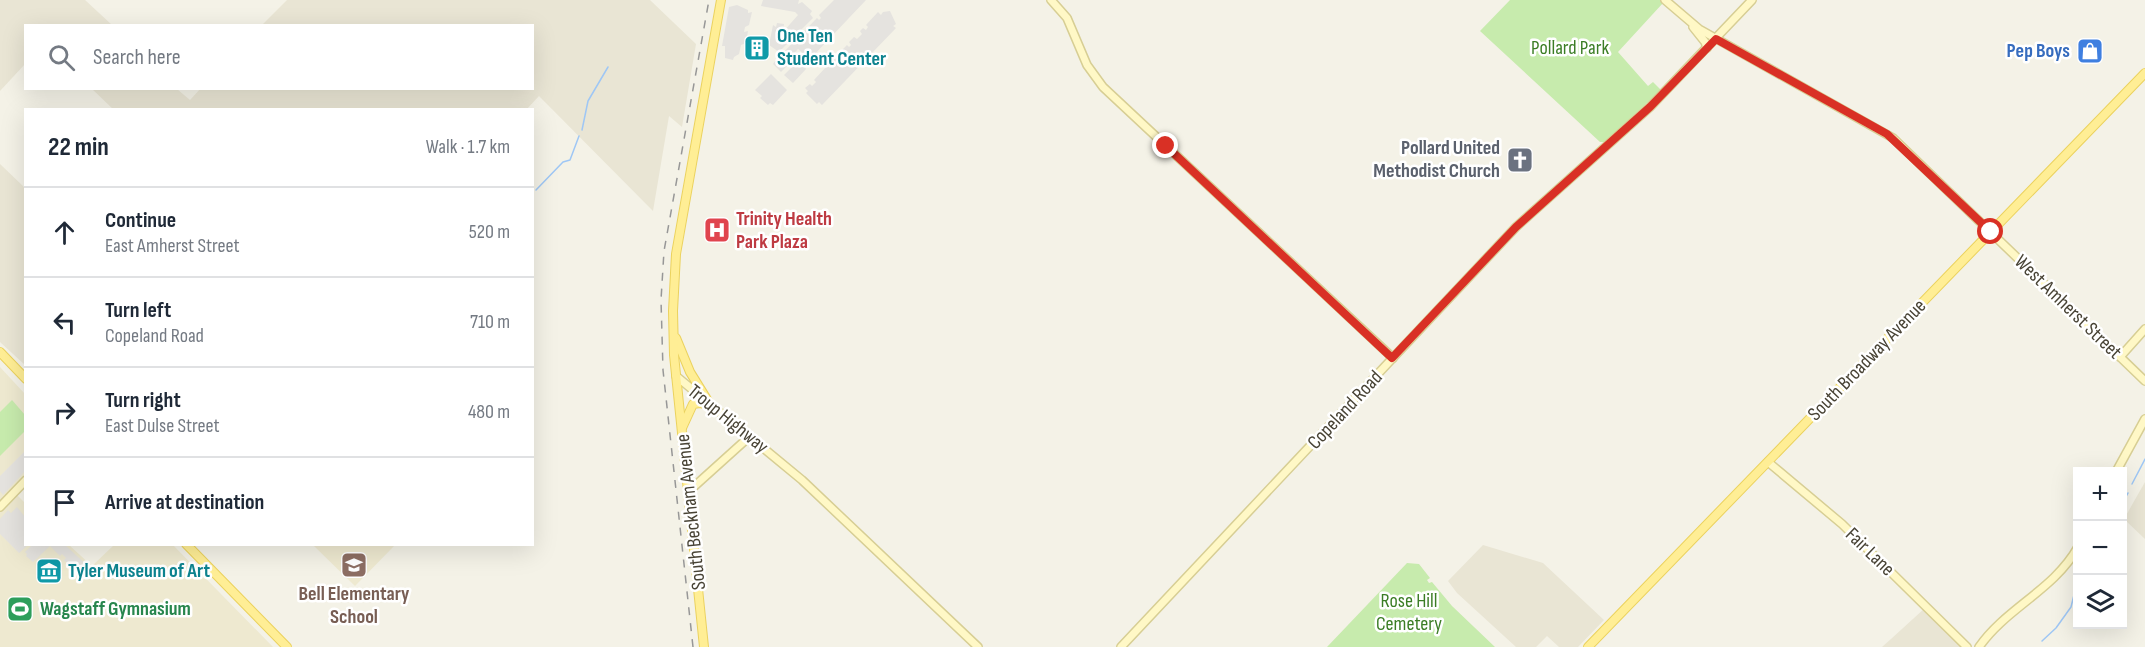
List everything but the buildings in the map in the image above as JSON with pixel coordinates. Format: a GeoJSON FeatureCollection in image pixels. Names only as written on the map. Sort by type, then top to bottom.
{"type":"FeatureCollection","features":[{"type":"Feature","properties":{"kind":"main road","name":"Troup Highway"},"geometry":{"type":"LineString","coordinates":[[676,376],[673,333],[676,254],[721,0]]}},
{"type":"Feature","properties":{"kind":"main road","name":"South Broadway Avenue"},"geometry":{"type":"LineString","coordinates":[[1588,647],[2145,72]]}},
{"type":"Feature","properties":{"kind":"main road"},"geometry":{"type":"LineString","coordinates":[[673,333],[690,372],[711,406]]}},
{"type":"Feature","properties":{"kind":"main road"},"geometry":{"type":"LineString","coordinates":[[0,352],[24,377]]}},
{"type":"Feature","properties":{"kind":"main road","name":"South Beckham Avenue"},"geometry":{"type":"LineString","coordinates":[[676,376],[704,647]]}},
{"type":"Feature","properties":{"kind":"main road"},"geometry":{"type":"LineString","coordinates":[[682,429],[693,404],[711,406]]}},
{"type":"Feature","properties":{"kind":"main road"},"geometry":{"type":"LineString","coordinates":[[188,546],[287,647]]}},
{"type":"Feature","properties":{"kind":"street"},"geometry":{"type":"LineString","coordinates":[[1051,0],[1067,18],[1082,57],[1104,87],[1392,358]]}},
{"type":"Feature","properties":{"kind":"street"},"geometry":{"type":"LineString","coordinates":[[1665,0],[1690,22],[1707,48]]}},
{"type":"Feature","properties":{"kind":"street","name":"Copeland Road"},"geometry":{"type":"LineString","coordinates":[[1121,647],[1516,227],[1650,107],[1752,0]]}},
{"type":"Feature","properties":{"kind":"street","name":"West Amherst Street"},"geometry":{"type":"LineString","coordinates":[[1690,22],[1716,39],[1887,134],[2145,381]]}},
{"type":"Feature","properties":{"kind":"street"},"geometry":{"type":"LineString","coordinates":[[2121,357],[2145,329]]}},
{"type":"Feature","properties":{"kind":"street","name":"Troup Highway"},"geometry":{"type":"LineString","coordinates":[[676,376],[819,495],[978,647]]}},
{"type":"Feature","properties":{"kind":"street"},"geometry":{"type":"LineString","coordinates":[[2118,467],[2145,419]]}},
{"type":"Feature","properties":{"kind":"street"},"geometry":{"type":"LineString","coordinates":[[688,492],[749,436]]}},
{"type":"Feature","properties":{"kind":"street","name":"Fair Lane"},"geometry":{"type":"LineString","coordinates":[[1768,462],[1842,524],[1967,647]]}},
{"type":"Feature","properties":{"kind":"street"},"geometry":{"type":"LineString","coordinates":[[0,507],[24,482]]}},
{"type":"Feature","properties":{"kind":"street"},"geometry":{"type":"LineString","coordinates":[[1979,647],[2009,614],[2051,582],[2073,553]]}},
{"type":"Feature","properties":{"kind":"shaded area"},"geometry":{"type":"Polygon","coordinates":[[[0,0],[85,0],[111,24],[24,24],[24,65],[0,91],[0,0]]]}},
{"type":"Feature","properties":{"kind":"shaded area"},"geometry":{"type":"Polygon","coordinates":[[[287,0],[650,0],[696,44],[682,127],[669,116],[653,211],[539,96],[528,108],[112,108],[93,90],[178,90],[190,100],[199,90],[534,90],[534,24],[263,24],[287,0]]]}},
{"type":"Feature","properties":{"kind":"shaded area"},"geometry":{"type":"Polygon","coordinates":[[[763,0],[799,0],[798,4],[802,2],[812,11],[810,14],[813,18],[779,52],[769,45],[773,25],[776,27],[777,23],[784,24],[783,32],[798,15],[795,12],[761,6],[763,0]]]}},
{"type":"Feature","properties":{"kind":"shaded area"},"geometry":{"type":"Polygon","coordinates":[[[834,0],[866,0],[812,57],[809,55],[805,59],[806,69],[793,83],[784,75],[797,62],[799,64],[803,53],[798,49],[786,62],[789,64],[781,72],[773,64],[776,60],[779,62],[783,58],[781,55],[817,18],[819,20],[821,18],[819,15],[834,0]]]}},
{"type":"Feature","properties":{"kind":"shaded area"},"geometry":{"type":"Polygon","coordinates":[[[737,5],[748,10],[748,13],[752,12],[749,25],[745,27],[744,32],[748,31],[746,43],[741,45],[739,54],[733,60],[725,58],[725,46],[722,46],[729,7],[737,5]]]}},
{"type":"Feature","properties":{"kind":"shaded area"},"geometry":{"type":"Polygon","coordinates":[[[890,11],[896,24],[893,26],[896,28],[822,105],[819,102],[817,104],[806,93],[808,91],[805,88],[810,84],[812,86],[816,82],[814,80],[827,66],[830,68],[835,63],[832,60],[847,45],[849,47],[851,45],[849,42],[854,37],[857,39],[862,34],[860,31],[863,28],[866,30],[868,27],[866,25],[878,12],[881,15],[883,12],[890,11]]]}},
{"type":"Feature","properties":{"kind":"shaded area"},"geometry":{"type":"Polygon","coordinates":[[[771,74],[787,90],[773,105],[770,103],[768,105],[755,90],[771,74]]]}},
{"type":"Feature","properties":{"kind":"shaded area"},"geometry":{"type":"Polygon","coordinates":[[[0,164],[24,187],[24,364],[0,342],[0,164]]]}},
{"type":"Feature","properties":{"kind":"shaded area"},"geometry":{"type":"Polygon","coordinates":[[[0,367],[24,393],[24,487],[17,495],[24,502],[24,546],[70,546],[92,566],[113,546],[174,546],[273,647],[0,647],[0,367]]]}},
{"type":"Feature","properties":{"kind":"shaded area"},"geometry":{"type":"Polygon","coordinates":[[[24,452],[24,472],[3,495],[0,491],[0,476],[24,452]]]}},
{"type":"Feature","properties":{"kind":"shaded area"},"geometry":{"type":"Polygon","coordinates":[[[2145,482],[2145,539],[2127,522],[2127,514],[2145,482]]]}},
{"type":"Feature","properties":{"kind":"shaded area"},"geometry":{"type":"Polygon","coordinates":[[[17,507],[24,516],[24,546],[27,546],[19,553],[0,534],[0,519],[8,510],[11,513],[17,507]]]}},
{"type":"Feature","properties":{"kind":"shaded area"},"geometry":{"type":"Polygon","coordinates":[[[1483,545],[1543,563],[1604,620],[1578,647],[1559,647],[1547,636],[1536,647],[1516,647],[1457,593],[1448,581],[1483,545]]]}},
{"type":"Feature","properties":{"kind":"shaded area"},"geometry":{"type":"Polygon","coordinates":[[[31,546],[50,546],[33,562],[25,552],[31,546]]]}},
{"type":"Feature","properties":{"kind":"shaded area"},"geometry":{"type":"Polygon","coordinates":[[[50,546],[66,546],[90,568],[81,577],[64,560],[66,558],[62,554],[60,556],[50,546]]]}},
{"type":"Feature","properties":{"kind":"shaded area","name":"Bell Elementary School"},"geometry":{"type":"Polygon","coordinates":[[[314,546],[394,546],[355,586],[314,546]]]}},
{"type":"Feature","properties":{"kind":"shaded area"},"geometry":{"type":"Polygon","coordinates":[[[1925,608],[1962,647],[1882,647],[1891,639],[1925,608]]]}},
{"type":"Feature","properties":{"kind":"green space","name":"Pollard Park"},"geometry":{"type":"Polygon","coordinates":[[[1510,0],[1660,0],[1663,3],[1618,52],[1648,86],[1653,82],[1661,90],[1605,142],[1600,142],[1480,31],[1510,0]]]}},
{"type":"Feature","properties":{"kind":"green space"},"geometry":{"type":"Polygon","coordinates":[[[12,400],[24,414],[24,432],[0,456],[0,412],[12,400]]]}},
{"type":"Feature","properties":{"kind":"green space","name":"Rose Hill Cemetery"},"geometry":{"type":"Polygon","coordinates":[[[1407,563],[1419,564],[1430,578],[1427,580],[1429,583],[1432,582],[1452,606],[1495,647],[1327,647],[1407,563]]]}},
{"type":"Feature","properties":{"kind":"waterway"},"geometry":{"type":"LineString","coordinates":[[582,130],[588,101],[608,67]]}},
{"type":"Feature","properties":{"kind":"waterway"},"geometry":{"type":"LineString","coordinates":[[536,190],[563,162],[570,160],[579,136]]}},
{"type":"Feature","properties":{"kind":"waterway"},"geometry":{"type":"LineString","coordinates":[[2132,484],[2145,459]]}},
{"type":"Feature","properties":{"kind":"waterway"},"geometry":{"type":"LineString","coordinates":[[2042,641],[2056,628],[2071,607],[2073,599]]}},
{"type":"Feature","properties":{"kind":"railway"},"geometry":{"type":"LineString","coordinates":[[693,647],[663,370],[661,300],[664,251],[709,0]]}},
{"type":"Feature","properties":{"kind":"place","name":"One Ten Student Center"},"geometry":{"type":"Point","coordinates":[757,48]}},
{"type":"Feature","properties":{"kind":"place","name":"Pep Boys"},"geometry":{"type":"Point","coordinates":[2090,51]}},
{"type":"Feature","properties":{"kind":"place","name":"Pollard United Methodist Church"},"geometry":{"type":"Point","coordinates":[1520,160]}},
{"type":"Feature","properties":{"kind":"place","name":"Trinity Health Park Plaza"},"geometry":{"type":"Point","coordinates":[717,230]}},
{"type":"Feature","properties":{"kind":"place","name":"Bell Elementary School"},"geometry":{"type":"Point","coordinates":[354,565]}},
{"type":"Feature","properties":{"kind":"place","name":"Tyler Museum of Art"},"geometry":{"type":"Point","coordinates":[49,571]}},
{"type":"Feature","properties":{"kind":"place","name":"Wagstaff Gymnasium"},"geometry":{"type":"Point","coordinates":[20,609]}},
{"type":"Feature","properties":{"kind":"route"},"geometry":{"type":"LineString","coordinates":[[1166,146],[1392,358],[1516,227],[1650,107],[1716,39],[1893,138],[1991,232]]}}]}
